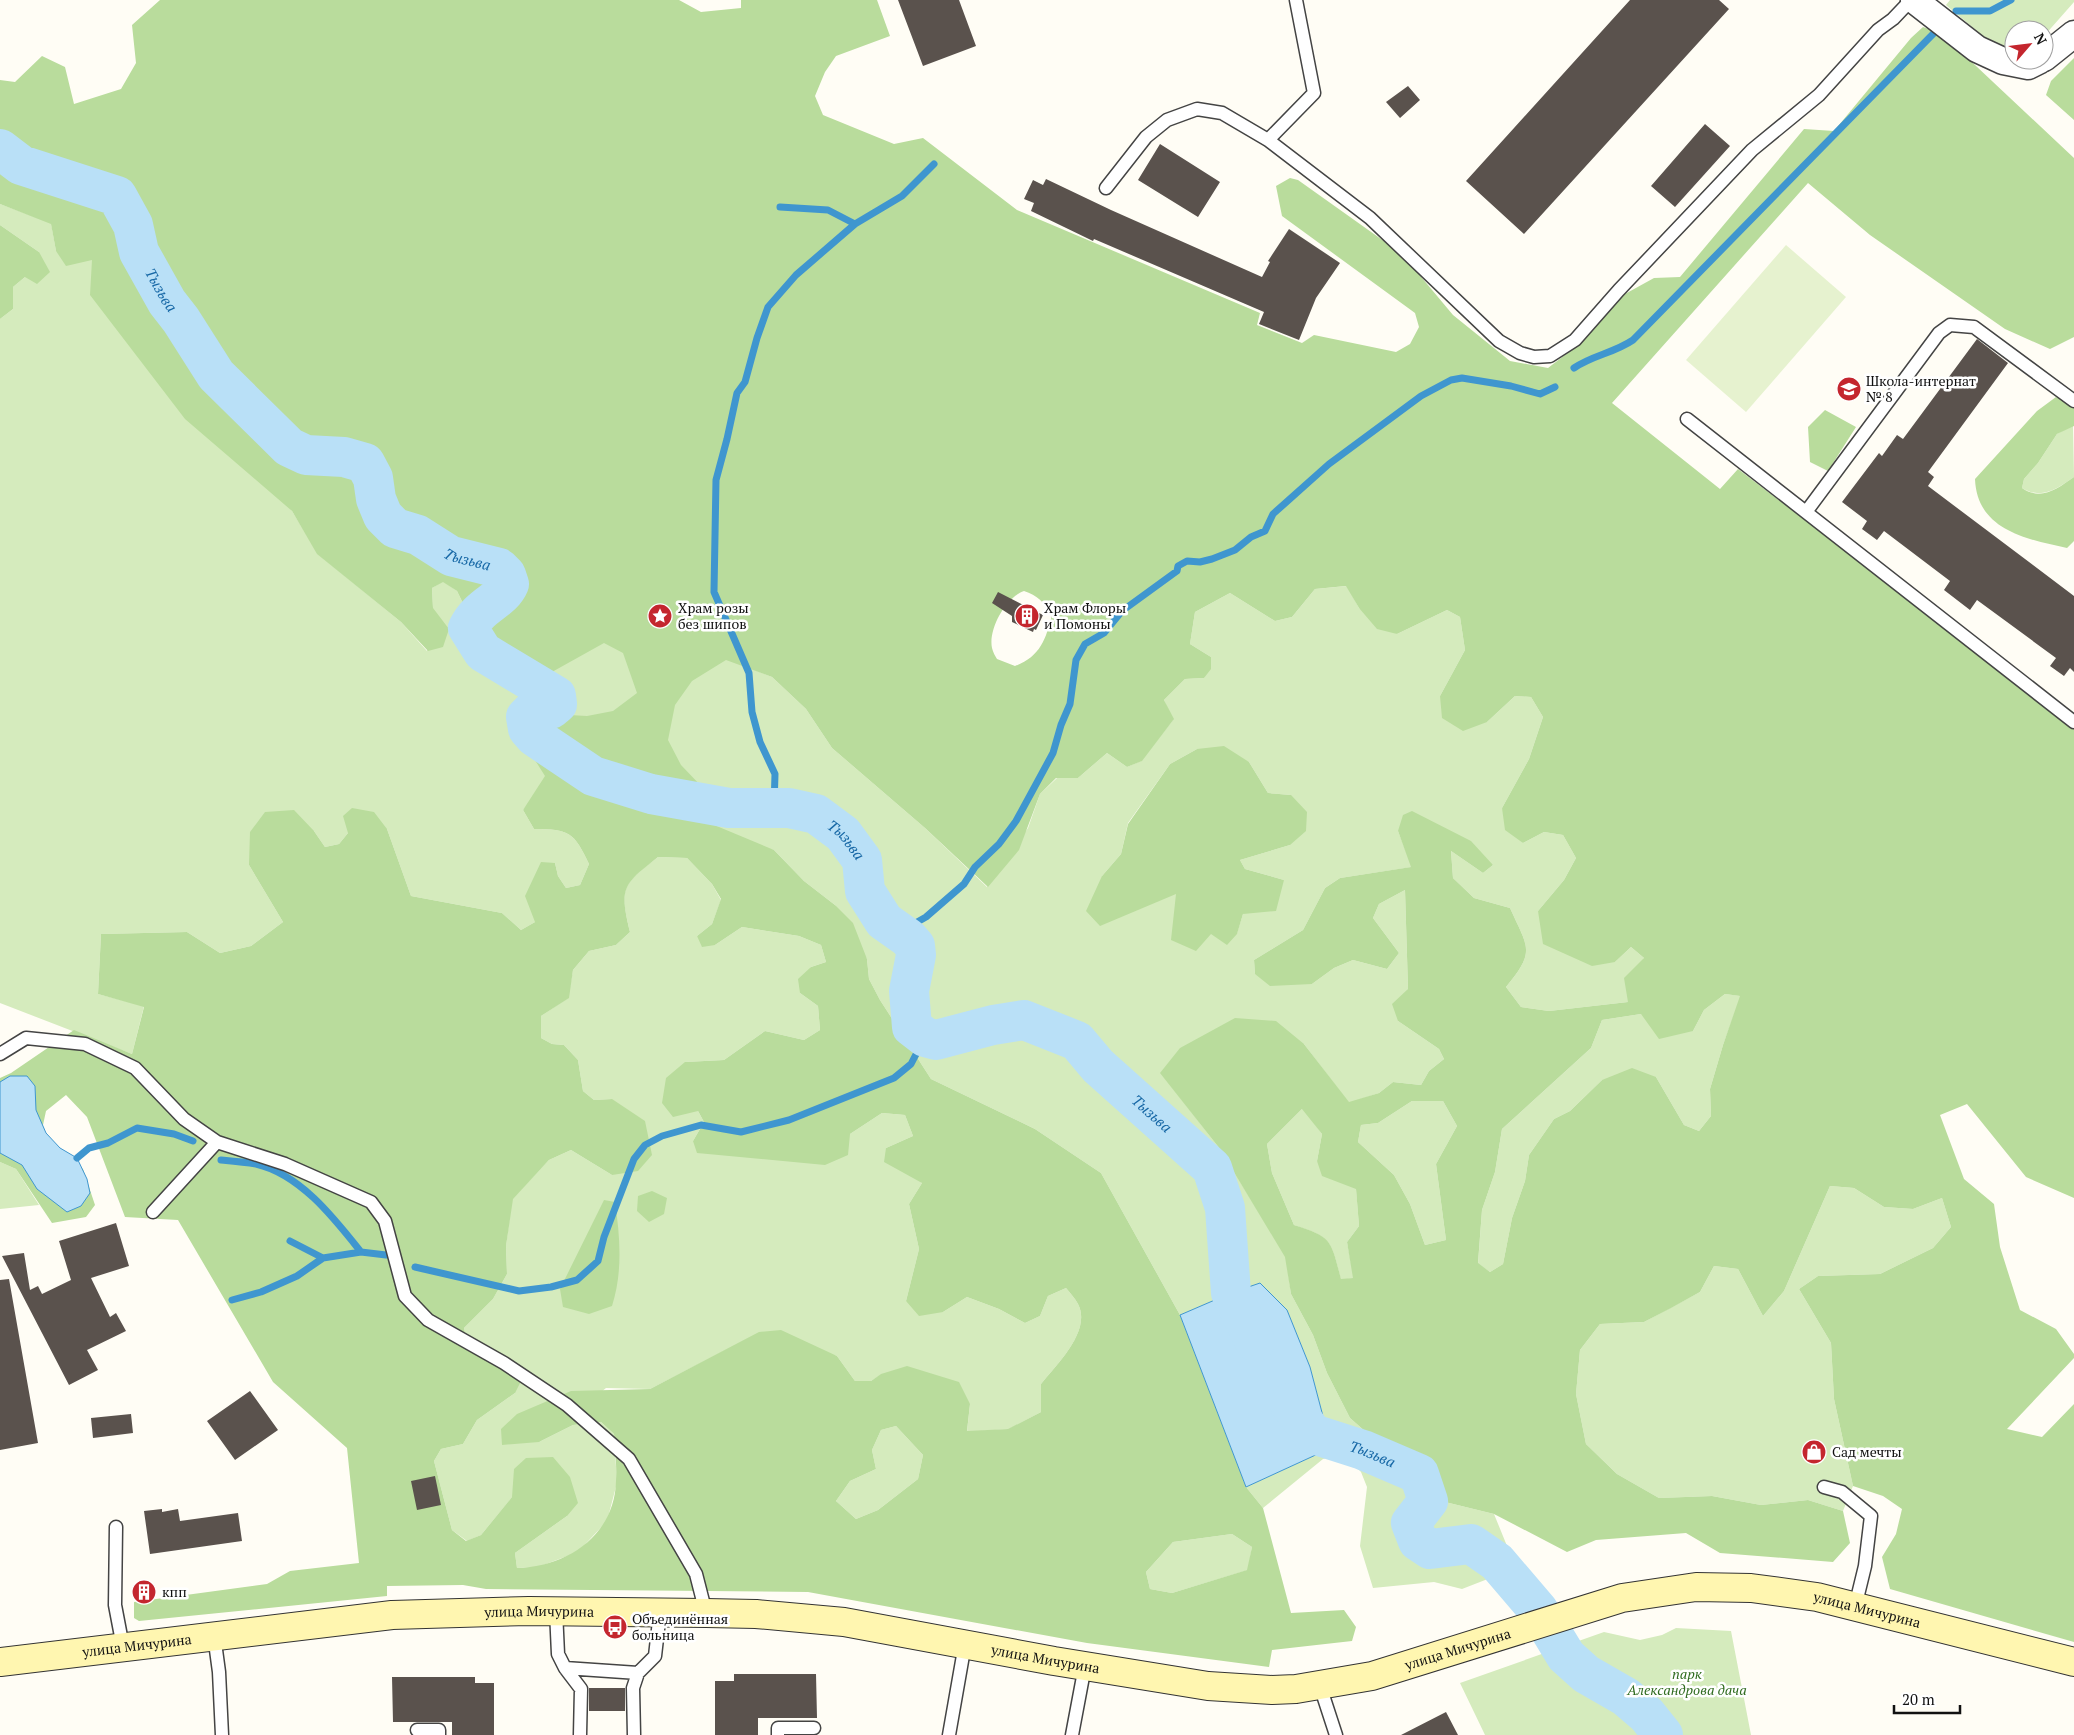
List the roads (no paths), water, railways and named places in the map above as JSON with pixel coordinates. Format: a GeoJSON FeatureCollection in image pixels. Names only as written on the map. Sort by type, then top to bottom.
{"type":"FeatureCollection","features":[{"type":"Feature","properties":{"kind":"main road","name":"улица Мичурина"},"geometry":{"type":"LineString","coordinates":[[0,1662],[123,1648],[214,1635],[392,1616],[556,1611],[706,1612],[801,1617],[844,1622],[1085,1666],[1208,1686],[1272,1690],[1320,1686],[1372,1676],[1622,1598],[1665,1590],[1724,1587],[1779,1590],[1855,1606],[2074,1662]]}},
{"type":"Feature","properties":{"kind":"street"},"geometry":{"type":"LineString","coordinates":[[1913,0],[1977,49],[2004,61]]}},
{"type":"Feature","properties":{"kind":"street"},"geometry":{"type":"LineString","coordinates":[[2054,50],[2074,34]]}},
{"type":"Feature","properties":{"kind":"lane"},"geometry":{"type":"LineString","coordinates":[[1268,140],[1314,93],[1296,0]]}},
{"type":"Feature","properties":{"kind":"lane"},"geometry":{"type":"LineString","coordinates":[[1106,188],[1146,137],[1167,120],[1197,109],[1222,113],[1268,140],[1370,218],[1499,341],[1520,353],[1534,357],[1550,356],[1576,340],[1619,290],[1752,150],[1819,95],[1878,30],[1913,0]]}},
{"type":"Feature","properties":{"kind":"lane"},"geometry":{"type":"LineString","coordinates":[[1806,512],[1939,334],[1950,325],[1974,327],[2074,401]]}},
{"type":"Feature","properties":{"kind":"lane"},"geometry":{"type":"LineString","coordinates":[[1687,419],[2074,722]]}},
{"type":"Feature","properties":{"kind":"lane"},"geometry":{"type":"LineString","coordinates":[[0,1054],[26,1038],[85,1044],[135,1068],[184,1119],[217,1142],[285,1164],[371,1202],[385,1221],[406,1296],[428,1320],[504,1362],[567,1406],[629,1459],[696,1574],[706,1612]]}},
{"type":"Feature","properties":{"kind":"lane"},"geometry":{"type":"LineString","coordinates":[[153,1212],[217,1142]]}},
{"type":"Feature","properties":{"kind":"lane"},"geometry":{"type":"LineString","coordinates":[[1824,1487],[1842,1492],[1871,1516],[1865,1566],[1855,1606]]}},
{"type":"Feature","properties":{"kind":"lane"},"geometry":{"type":"LineString","coordinates":[[116,1527],[116,1605],[123,1648]]}},
{"type":"Feature","properties":{"kind":"lane"},"geometry":{"type":"LineString","coordinates":[[556,1611],[558,1654],[565,1668],[581,1689],[580,1735]]}},
{"type":"Feature","properties":{"kind":"lane"},"geometry":{"type":"LineString","coordinates":[[634,1735],[633,1688],[638,1673],[655,1656],[660,1612]]}},
{"type":"Feature","properties":{"kind":"lane"},"geometry":{"type":"LineString","coordinates":[[214,1635],[219,1672],[222,1735]]}},
{"type":"Feature","properties":{"kind":"lane"},"geometry":{"type":"LineString","coordinates":[[949,1735],[965,1644]]}},
{"type":"Feature","properties":{"kind":"lane"},"geometry":{"type":"LineString","coordinates":[[1072,1735],[1085,1666]]}},
{"type":"Feature","properties":{"kind":"lane"},"geometry":{"type":"LineString","coordinates":[[565,1668],[638,1673]]}},
{"type":"Feature","properties":{"kind":"lane"},"geometry":{"type":"LineString","coordinates":[[1320,1686],[1336,1735]]}},
{"type":"Feature","properties":{"kind":"lane"},"geometry":{"type":"LineString","coordinates":[[778,1735],[778,1728],[814,1728]]}},
{"type":"Feature","properties":{"kind":"lane"},"geometry":{"type":"LineString","coordinates":[[417,1730],[439,1730],[439,1735]]}},
{"type":"Feature","properties":{"kind":"water"},"geometry":{"type":"Polygon","coordinates":[[[10,1076],[27,1076],[35,1086],[36,1110],[46,1133],[60,1148],[77,1158],[87,1179],[90,1193],[81,1206],[67,1212],[37,1189],[22,1165],[0,1153],[0,1082],[10,1076]]]}},
{"type":"Feature","properties":{"kind":"water"},"geometry":{"type":"Polygon","coordinates":[[[1260,1283],[1287,1310],[1310,1367],[1329,1439],[1320,1453],[1246,1487],[1180,1315],[1260,1283]]]}},
{"type":"Feature","properties":{"kind":"waterway"},"geometry":{"type":"LineString","coordinates":[[1956,11],[1990,11],[2011,0]]}},
{"type":"Feature","properties":{"kind":"waterway"},"geometry":{"type":"LineString","coordinates":[[1574,368],[1633,340],[1934,33]]}},
{"type":"Feature","properties":{"kind":"waterway","name":"Тызьва"},"geometry":{"type":"LineString","coordinates":[[0,149],[21,165],[117,196],[133,225],[139,252],[167,302],[181,320],[216,375],[289,447],[306,455],[344,457],[365,463],[373,478],[376,499],[383,516],[395,528],[418,535],[451,556],[499,568],[506,575],[509,584],[506,590],[484,608],[468,628],[483,652],[556,696],[557,704],[551,709],[531,712],[526,717],[528,729],[535,737],[593,776],[651,794],[729,808],[789,808],[816,814],[843,834],[862,860],[865,891],[884,921],[908,938],[915,946],[916,955],[909,991],[912,1027],[925,1037],[936,1040],[993,1025],[1024,1020],[1077,1041],[1098,1066],[1212,1168],[1225,1208],[1231,1293],[1255,1342]]}},
{"type":"Feature","properties":{"kind":"waterway"},"geometry":{"type":"LineString","coordinates":[[774,807],[775,774],[760,742],[752,712],[749,673],[714,592],[716,480],[737,393],[745,382],[768,307],[796,275],[855,224],[902,196],[934,164]]}},
{"type":"Feature","properties":{"kind":"waterway"},"geometry":{"type":"LineString","coordinates":[[780,207],[828,210],[855,224]]}},
{"type":"Feature","properties":{"kind":"waterway"},"geometry":{"type":"LineString","coordinates":[[895,929],[912,925],[926,917],[964,884],[975,867],[999,844],[1016,821],[1053,753],[1061,725],[1070,704],[1076,660],[1085,644],[1104,633],[1122,611],[1177,571],[1178,566],[1187,561],[1200,562],[1212,559],[1235,550],[1251,537],[1265,531],[1273,514],[1329,464],[1421,396],[1451,380],[1462,378],[1511,386],[1540,394],[1555,387]]}},
{"type":"Feature","properties":{"kind":"waterway"},"geometry":{"type":"LineString","coordinates":[[415,1267],[519,1291],[551,1287],[577,1280],[598,1261],[604,1237],[634,1159],[645,1145],[662,1136],[701,1125],[741,1132],[789,1120],[894,1078],[911,1064],[925,1037]]}},
{"type":"Feature","properties":{"kind":"waterway"},"geometry":{"type":"LineString","coordinates":[[77,1158],[89,1148],[108,1143],[137,1128],[174,1134],[193,1141]]}},
{"type":"Feature","properties":{"kind":"waterway"},"geometry":{"type":"LineString","coordinates":[[221,1160],[256,1164],[272,1169],[287,1177],[328,1212],[361,1252]]}},
{"type":"Feature","properties":{"kind":"waterway"},"geometry":{"type":"LineString","coordinates":[[290,1241],[323,1258]]}},
{"type":"Feature","properties":{"kind":"waterway"},"geometry":{"type":"LineString","coordinates":[[232,1300],[261,1292],[297,1276],[323,1258],[361,1252],[386,1255]]}},
{"type":"Feature","properties":{"kind":"waterway","name":"Тызьва"},"geometry":{"type":"LineString","coordinates":[[1289,1403],[1313,1434],[1363,1450],[1419,1474],[1428,1501],[1411,1523],[1418,1541],[1430,1549],[1471,1544],[1497,1562],[1538,1610],[1566,1656],[1586,1674],[1626,1697],[1647,1715],[1663,1735]]}},
{"type":"Feature","properties":{"kind":"place","name":"Школа-интернат № 8"},"geometry":{"type":"Point","coordinates":[1849,389]}},
{"type":"Feature","properties":{"kind":"place","name":"Храм розы без шипов"},"geometry":{"type":"Point","coordinates":[660,616]}},
{"type":"Feature","properties":{"kind":"place","name":"Храм Флоры и Помоны"},"geometry":{"type":"Point","coordinates":[1027,616]}},
{"type":"Feature","properties":{"kind":"place","name":"Сад мечты"},"geometry":{"type":"Point","coordinates":[1814,1452]}},
{"type":"Feature","properties":{"kind":"place","name":"кпп"},"geometry":{"type":"Point","coordinates":[144,1592]}},
{"type":"Feature","properties":{"kind":"place","name":"Объединённая больница"},"geometry":{"type":"Point","coordinates":[615,1627]}},
{"type":"Feature","properties":{"kind":"park label","name":"парк Александрова дача"},"geometry":{"type":"Point","coordinates":[1687,1682]}}]}
